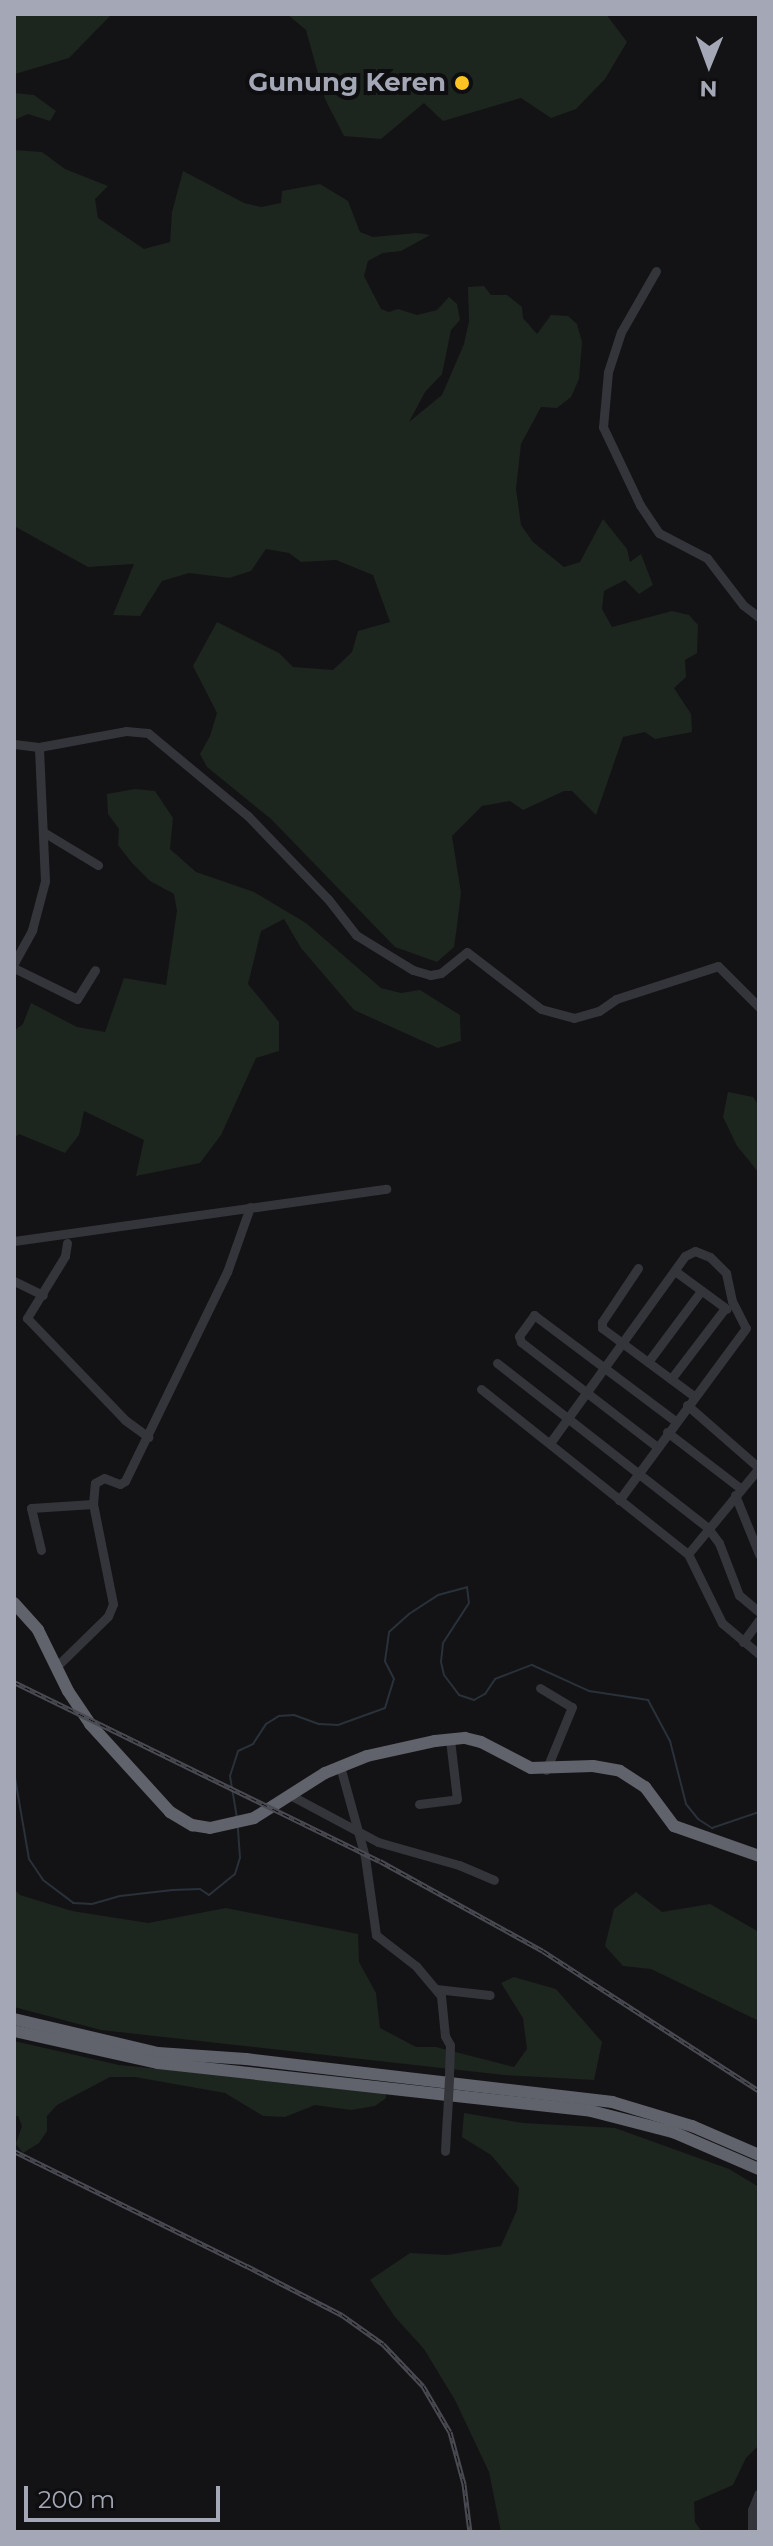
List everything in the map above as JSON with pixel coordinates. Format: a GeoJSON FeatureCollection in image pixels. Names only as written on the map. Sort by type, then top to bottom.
{"type":"FeatureCollection","features":[{"type":"Feature","properties":{"kind":"highway"},"geometry":{"type":"LineString","coordinates":[[14,1603],[38,1630],[90,1724],[170,1812],[192,1825],[228,1825],[254,1818],[340,1766],[396,1748],[450,1739],[481,1742],[519,1764],[546,1770],[593,1766],[620,1771],[645,1787],[674,1826],[759,1856]]}},
{"type":"Feature","properties":{"kind":"highway"},"geometry":{"type":"LineString","coordinates":[[14,2019],[158,2053],[246,2059],[612,2102],[692,2126],[759,2155]]}},
{"type":"Feature","properties":{"kind":"highway"},"geometry":{"type":"LineString","coordinates":[[14,2031],[158,2063],[591,2111],[673,2132],[759,2169]]}},
{"type":"Feature","properties":{"kind":"street"},"geometry":{"type":"LineString","coordinates":[[656,271],[621,332],[608,372],[603,427],[640,505],[659,533],[707,558],[743,605],[759,617]]}},
{"type":"Feature","properties":{"kind":"street"},"geometry":{"type":"LineString","coordinates":[[14,744],[39,747],[126,731],[148,733],[248,816],[328,899],[356,935],[413,970],[430,975],[441,973],[467,952],[541,1009],[574,1018],[599,1011],[616,999],[674,983],[718,966],[759,1007]]}},
{"type":"Feature","properties":{"kind":"street"},"geometry":{"type":"LineString","coordinates":[[39,747],[45,833],[43,893],[32,930],[14,966],[79,1000],[95,970]]}},
{"type":"Feature","properties":{"kind":"street"},"geometry":{"type":"LineString","coordinates":[[45,833],[98,865]]}},
{"type":"Feature","properties":{"kind":"street"},"geometry":{"type":"LineString","coordinates":[[14,1241],[108,1231],[250,1207],[386,1189]]}},
{"type":"Feature","properties":{"kind":"street"},"geometry":{"type":"LineString","coordinates":[[56,1667],[108,1616],[113,1604],[93,1504],[97,1480],[104,1478],[123,1483],[227,1272],[250,1207]]}},
{"type":"Feature","properties":{"kind":"street"},"geometry":{"type":"LineString","coordinates":[[67,1243],[43,1295],[32,1305],[27,1318],[125,1420],[148,1437]]}},
{"type":"Feature","properties":{"kind":"street"},"geometry":{"type":"LineString","coordinates":[[550,1443],[689,1252],[704,1253],[726,1273],[746,1328],[619,1500]]}},
{"type":"Feature","properties":{"kind":"street"},"geometry":{"type":"LineString","coordinates":[[638,1268],[602,1322],[602,1328],[694,1396]]}},
{"type":"Feature","properties":{"kind":"street"},"geometry":{"type":"LineString","coordinates":[[675,1271],[740,1317]]}},
{"type":"Feature","properties":{"kind":"street"},"geometry":{"type":"LineString","coordinates":[[14,1281],[43,1295]]}},
{"type":"Feature","properties":{"kind":"street"},"geometry":{"type":"LineString","coordinates":[[648,1362],[701,1291]]}},
{"type":"Feature","properties":{"kind":"street"},"geometry":{"type":"LineString","coordinates":[[671,1379],[725,1308]]}},
{"type":"Feature","properties":{"kind":"street"},"geometry":{"type":"LineString","coordinates":[[656,1446],[590,1392],[521,1342],[519,1336],[534,1315],[675,1421]]}},
{"type":"Feature","properties":{"kind":"street"},"geometry":{"type":"LineString","coordinates":[[497,1363],[707,1527],[719,1543],[739,1595],[759,1612]]}},
{"type":"Feature","properties":{"kind":"street"},"geometry":{"type":"LineString","coordinates":[[481,1389],[688,1554],[722,1623],[759,1654]]}},
{"type":"Feature","properties":{"kind":"street"},"geometry":{"type":"LineString","coordinates":[[687,1405],[759,1468],[707,1527],[688,1554]]}},
{"type":"Feature","properties":{"kind":"street"},"geometry":{"type":"LineString","coordinates":[[667,1432],[738,1492],[759,1554]]}},
{"type":"Feature","properties":{"kind":"street"},"geometry":{"type":"LineString","coordinates":[[41,1550],[31,1508],[93,1504]]}},
{"type":"Feature","properties":{"kind":"street"},"geometry":{"type":"LineString","coordinates":[[743,1642],[759,1620]]}},
{"type":"Feature","properties":{"kind":"street"},"geometry":{"type":"LineString","coordinates":[[540,1688],[572,1707],[546,1770]]}},
{"type":"Feature","properties":{"kind":"street"},"geometry":{"type":"LineString","coordinates":[[419,1804],[457,1799],[450,1739]]}},
{"type":"Feature","properties":{"kind":"street"},"geometry":{"type":"LineString","coordinates":[[340,1766],[358,1831],[376,1935],[411,1961],[443,2000],[445,2036],[450,2045],[445,2151]]}},
{"type":"Feature","properties":{"kind":"street"},"geometry":{"type":"LineString","coordinates":[[290,1795],[378,1842],[459,1865],[494,1880]]}},
{"type":"Feature","properties":{"kind":"street"},"geometry":{"type":"LineString","coordinates":[[436,1989],[490,1995]]}},
{"type":"Feature","properties":{"kind":"street"},"geometry":{"type":"LineString","coordinates":[[752,2532],[752,2510],[759,2493]]}},
{"type":"Feature","properties":{"kind":"shaded area"},"geometry":{"type":"Polygon","coordinates":[[[14,14],[112,14],[69,58],[15,74],[14,14]]]}},
{"type":"Feature","properties":{"kind":"shaded area"},"geometry":{"type":"Polygon","coordinates":[[[287,14],[606,14],[627,42],[605,79],[576,109],[551,118],[521,98],[443,121],[424,103],[381,139],[344,136],[325,99],[306,30],[287,14]]]}},
{"type":"Feature","properties":{"kind":"shaded area"},"geometry":{"type":"Polygon","coordinates":[[[14,93],[34,95],[56,111],[50,121],[28,114],[14,120],[14,93]]]}},
{"type":"Feature","properties":{"kind":"shaded area"},"geometry":{"type":"Polygon","coordinates":[[[14,150],[42,152],[65,169],[108,186],[95,199],[98,218],[144,249],[170,242],[172,212],[183,171],[244,203],[261,207],[281,203],[282,191],[320,184],[348,201],[360,232],[373,237],[417,233],[430,235],[401,251],[383,253],[368,261],[364,276],[381,309],[389,312],[398,309],[417,315],[437,310],[449,297],[457,304],[460,320],[451,330],[442,374],[425,392],[409,422],[442,395],[464,344],[469,321],[468,287],[484,286],[491,295],[507,295],[522,307],[523,318],[537,334],[551,315],[568,316],[577,324],[582,342],[579,379],[571,397],[557,408],[541,407],[521,444],[516,489],[521,525],[533,542],[564,567],[580,562],[603,519],[627,549],[630,562],[641,554],[653,585],[639,594],[625,580],[604,591],[602,609],[612,627],[672,611],[689,615],[698,625],[697,653],[685,660],[686,677],[674,688],[691,714],[692,732],[655,739],[645,732],[623,737],[596,815],[572,791],[564,791],[523,810],[510,801],[482,806],[452,836],[461,893],[454,947],[437,962],[395,947],[271,819],[207,767],[200,754],[217,713],[193,666],[217,622],[279,653],[293,667],[333,670],[352,652],[358,631],[390,622],[373,575],[336,560],[301,562],[289,553],[266,549],[251,571],[229,578],[189,573],[162,581],[140,616],[113,615],[134,564],[88,567],[14,526],[14,150]]]}},
{"type":"Feature","properties":{"kind":"shaded area"},"geometry":{"type":"Polygon","coordinates":[[[135,789],[155,791],[173,818],[170,849],[196,872],[254,892],[306,923],[381,988],[401,993],[420,990],[460,1015],[461,1041],[438,1048],[354,1010],[301,948],[284,919],[261,931],[248,984],[279,1022],[279,1051],[256,1058],[221,1135],[200,1163],[136,1176],[144,1140],[84,1111],[79,1135],[65,1153],[19,1134],[14,1138],[14,1031],[23,1024],[31,1003],[77,1027],[105,1032],[124,978],[166,985],[177,911],[174,894],[150,881],[132,863],[118,845],[119,829],[108,814],[107,794],[135,789]]]}},
{"type":"Feature","properties":{"kind":"shaded area"},"geometry":{"type":"Polygon","coordinates":[[[728,1092],[753,1097],[759,1106],[759,1173],[737,1146],[723,1117],[728,1092]]]}},
{"type":"Feature","properties":{"kind":"shaded area"},"geometry":{"type":"Polygon","coordinates":[[[14,1889],[20,1895],[72,1911],[148,1923],[226,1908],[358,1934],[359,1962],[376,1993],[380,2028],[416,2047],[436,2047],[514,2067],[527,2049],[523,2018],[501,1983],[514,1977],[556,1989],[602,2042],[594,2080],[504,2075],[101,2030],[14,2007],[14,1889]]]}},
{"type":"Feature","properties":{"kind":"shaded area"},"geometry":{"type":"Polygon","coordinates":[[[636,1892],[662,1912],[710,1904],[759,1932],[759,2021],[651,1969],[623,1966],[605,1946],[614,1909],[636,1892]]]}},
{"type":"Feature","properties":{"kind":"shaded area"},"geometry":{"type":"Polygon","coordinates":[[[14,2041],[119,2065],[385,2091],[386,2098],[375,2106],[351,2110],[315,2105],[285,2117],[263,2116],[225,2093],[135,2077],[110,2077],[57,2105],[47,2116],[47,2131],[39,2143],[23,2153],[16,2144],[22,2126],[18,2116],[14,2116],[14,2041]]]}},
{"type":"Feature","properties":{"kind":"shaded area"},"geometry":{"type":"Polygon","coordinates":[[[464,2113],[523,2123],[615,2128],[729,2169],[759,2187],[759,2445],[746,2458],[733,2485],[694,2502],[695,2522],[702,2532],[501,2532],[489,2472],[455,2400],[424,2349],[395,2317],[370,2280],[410,2253],[447,2255],[501,2246],[517,2210],[519,2188],[491,2155],[462,2137],[464,2113]]]}},
{"type":"Feature","properties":{"kind":"waterway"},"geometry":{"type":"LineString","coordinates":[[237,1818],[230,1776],[238,1751],[253,1744],[266,1724],[279,1716],[294,1715],[319,1724],[338,1725],[385,1708],[394,1679],[385,1661],[389,1632],[438,1595],[467,1587],[469,1603],[443,1643],[441,1662],[444,1675],[459,1695],[474,1700],[485,1694],[495,1679],[532,1665],[589,1691],[648,1700],[670,1741],[686,1804],[698,1819],[712,1828],[759,1812]]}},
{"type":"Feature","properties":{"kind":"waterway"},"geometry":{"type":"LineString","coordinates":[[14,1772],[29,1859],[43,1880],[73,1903],[92,1904],[120,1896],[173,1890],[200,1889],[209,1895],[235,1874],[240,1858],[238,1828]]}},
{"type":"Feature","properties":{"kind":"railway"},"geometry":{"type":"LineString","coordinates":[[14,1682],[380,1861],[543,1951],[759,2091]]}},
{"type":"Feature","properties":{"kind":"railway"},"geometry":{"type":"LineString","coordinates":[[14,2151],[342,2315],[383,2344],[423,2386],[450,2432],[464,2484],[470,2532]]}},
{"type":"Feature","properties":{"kind":"place","name":"Gunung Keren"},"geometry":{"type":"Point","coordinates":[462,83]}}]}
